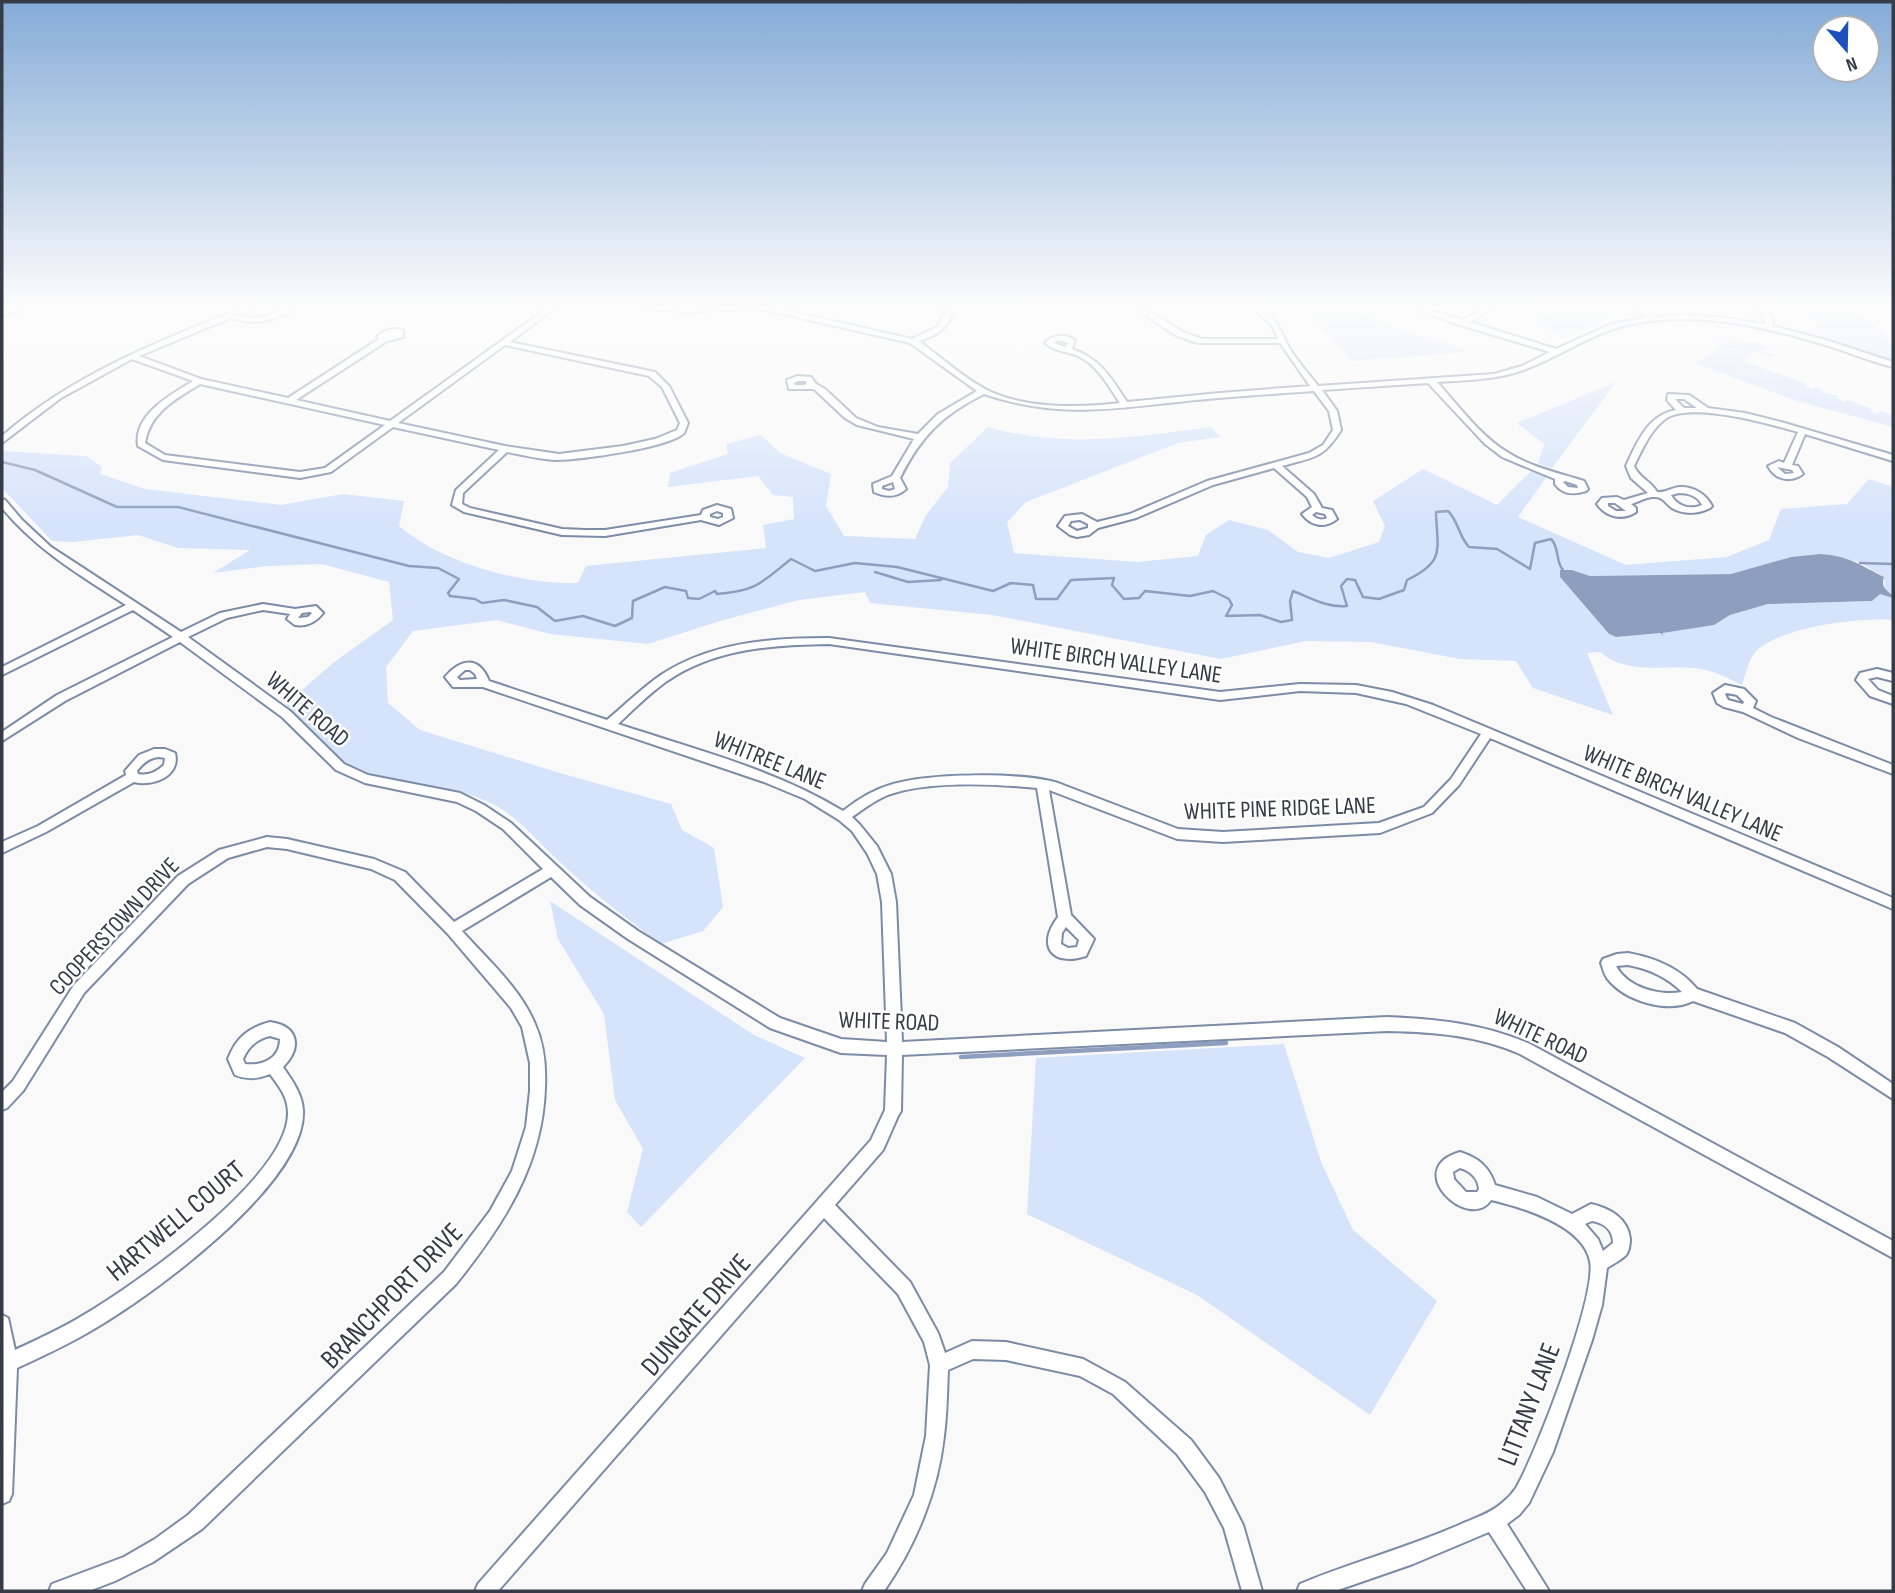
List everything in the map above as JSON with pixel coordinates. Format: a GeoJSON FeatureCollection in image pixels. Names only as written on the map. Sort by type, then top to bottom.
{"type":"FeatureCollection","features":[{"type":"Feature","properties":{"kind":"street"},"geometry":{"type":"LineString","coordinates":[[2,440],[27,419],[89,380]]}},
{"type":"Feature","properties":{"kind":"street"},"geometry":{"type":"LineString","coordinates":[[289,401],[321,380]]}},
{"type":"Feature","properties":{"kind":"street"},"geometry":{"type":"LineString","coordinates":[[454,380],[394,424],[320,473],[300,475],[163,457],[142,444],[147,421],[154,412],[199,381],[394,424],[505,449],[558,457],[574,456],[657,441],[681,431],[684,423],[660,380]]}},
{"type":"Feature","properties":{"kind":"street"},"geometry":{"type":"LineString","coordinates":[[968,380],[983,391],[1026,404],[1057,408],[1438,380]]}},
{"type":"Feature","properties":{"kind":"street"},"geometry":{"type":"LineString","coordinates":[[1107,380],[1125,405]]}},
{"type":"Feature","properties":{"kind":"street"},"geometry":{"type":"LineString","coordinates":[[1094,526],[1133,516],[1210,483],[1312,455],[1325,447],[1337,430],[1333,411],[1311,380]]}},
{"type":"Feature","properties":{"kind":"street"},"geometry":{"type":"LineString","coordinates":[[1431,381],[1488,442],[1505,455],[1562,479]]}},
{"type":"Feature","properties":{"kind":"street"},"geometry":{"type":"LineString","coordinates":[[811,385],[817,387],[836,408],[853,421],[918,436]]}},
{"type":"Feature","properties":{"kind":"street"},"geometry":{"type":"LineString","coordinates":[[896,478],[918,436],[947,410],[983,391]]}},
{"type":"Feature","properties":{"kind":"street"},"geometry":{"type":"LineString","coordinates":[[1681,411],[1669,398],[1671,396],[1686,397],[1704,409]]}},
{"type":"Feature","properties":{"kind":"street"},"geometry":{"type":"LineString","coordinates":[[1653,495],[1652,490],[1634,476],[1630,466],[1660,419],[1681,411],[1704,409],[1745,416],[1893,458]]}},
{"type":"Feature","properties":{"kind":"street"},"geometry":{"type":"LineString","coordinates":[[1787,465],[1802,432]]}},
{"type":"Feature","properties":{"kind":"street"},"geometry":{"type":"LineString","coordinates":[[505,449],[459,492],[457,505],[467,510],[562,532],[605,533],[704,517]]}},
{"type":"Feature","properties":{"kind":"street"},"geometry":{"type":"LineString","coordinates":[[1277,466],[1311,496],[1318,509]]}},
{"type":"Feature","properties":{"kind":"street"},"geometry":{"type":"LineString","coordinates":[[1626,503],[1653,495],[1666,497]]}},
{"type":"Feature","properties":{"kind":"street","name":"WHITE ROAD"},"geometry":{"type":"LineString","coordinates":[[2,502],[48,549],[182,638],[286,714],[340,767],[365,779],[460,798],[507,826],[585,901],[633,935],[775,1023],[841,1046],[895,1049],[1387,1024],[1481,1031],[1525,1049],[1893,1250]]}},
{"type":"Feature","properties":{"kind":"street"},"geometry":{"type":"LineString","coordinates":[[2,671],[135,606]]}},
{"type":"Feature","properties":{"kind":"street"},"geometry":{"type":"LineString","coordinates":[[2,737],[61,698],[213,620],[237,611],[263,607],[296,612]]}},
{"type":"Feature","properties":{"kind":"street","name":"WHITE BIRCH VALLEY LANE"},"geometry":{"type":"LineString","coordinates":[[609,725],[661,680],[692,663],[756,644],[829,641],[1220,696],[1301,687],[1360,688],[1403,698],[1893,904]]}},
{"type":"Feature","properties":{"kind":"street"},"geometry":{"type":"LineString","coordinates":[[1893,677],[1871,673],[1862,680],[1874,693],[1893,700]]}},
{"type":"Feature","properties":{"kind":"street","name":"WHITREE LANE"},"geometry":{"type":"LineString","coordinates":[[484,683],[768,779],[809,796],[856,828],[872,850],[884,874],[889,902],[895,1049]]}},
{"type":"Feature","properties":{"kind":"street"},"geometry":{"type":"LineString","coordinates":[[1747,708],[1766,721],[1893,770]]}},
{"type":"Feature","properties":{"kind":"street","name":"WHITE PINE RIDGE LANE"},"geometry":{"type":"LineString","coordinates":[[843,817],[869,798],[914,784],[1042,783],[1078,794],[1177,834],[1223,836],[1380,828],[1428,810],[1455,782],[1487,734]]}},
{"type":"Feature","properties":{"kind":"street"},"geometry":{"type":"LineString","coordinates":[[2,848],[42,829],[133,777]]}},
{"type":"Feature","properties":{"kind":"street"},"geometry":{"type":"LineString","coordinates":[[1042,783],[1065,918]]}},
{"type":"Feature","properties":{"kind":"street","name":"COOPERSTOWN DRIVE"},"geometry":{"type":"LineString","coordinates":[[2,1103],[18,1086],[79,989],[183,880],[223,854],[246,847],[277,843],[374,864],[400,876],[453,930]]}},
{"type":"Feature","properties":{"kind":"street"},"geometry":{"type":"LineString","coordinates":[[453,930],[552,870]]}},
{"type":"Feature","properties":{"kind":"street","name":"BRANCHPORT DRIVE"},"geometry":{"type":"LineString","coordinates":[[60,1591],[131,1566],[164,1546],[195,1522],[450,1278],[485,1235],[508,1199],[528,1155],[537,1118],[540,1080],[535,1051],[528,1024],[516,1006],[453,930]]}},
{"type":"Feature","properties":{"kind":"street"},"geometry":{"type":"LineString","coordinates":[[1692,994],[1687,998],[1671,1000],[1628,988],[1617,982],[1608,972],[1608,963],[1615,958],[1627,958],[1664,970],[1685,984],[1692,994],[1790,1028],[1833,1052],[1893,1092]]}},
{"type":"Feature","properties":{"kind":"street","name":"DUNGATE DRIVE"},"geometry":{"type":"LineString","coordinates":[[485,1591],[877,1146],[893,1111],[895,1049]]}},
{"type":"Feature","properties":{"kind":"street","name":"HARTWELL COURT"},"geometry":{"type":"LineString","coordinates":[[8,1363],[97,1317],[152,1280],[242,1205],[269,1176],[284,1151],[295,1118],[293,1094],[273,1066]]}},
{"type":"Feature","properties":{"kind":"street"},"geometry":{"type":"LineString","coordinates":[[1488,1191],[1527,1201],[1571,1223],[1590,1242],[1600,1263],[1621,1248],[1618,1227],[1606,1216],[1591,1212],[1571,1223]]}},
{"type":"Feature","properties":{"kind":"street"},"geometry":{"type":"LineString","coordinates":[[825,1207],[904,1288],[932,1339],[939,1365],[935,1436],[923,1496],[894,1560],[872,1591]]}},
{"type":"Feature","properties":{"kind":"street","name":"LITTANY LANE"},"geometry":{"type":"LineString","coordinates":[[1307,1591],[1457,1536],[1507,1513],[1523,1495],[1553,1430],[1598,1290],[1600,1263]]}},
{"type":"Feature","properties":{"kind":"street"},"geometry":{"type":"LineString","coordinates":[[2,1324],[8,1363],[2,1494]]}},
{"type":"Feature","properties":{"kind":"street"},"geometry":{"type":"LineString","coordinates":[[939,1365],[972,1350],[1006,1351],[1083,1368],[1119,1388],[1184,1447],[1212,1485],[1233,1525],[1252,1591]]}},
{"type":"Feature","properties":{"kind":"street"},"geometry":{"type":"LineString","coordinates":[[1493,1520],[1539,1591]]}},
{"type":"Feature","properties":{"kind":"shaded area"},"geometry":{"type":"Polygon","coordinates":[[[1741,380],[1797,380],[1812,389],[1816,387],[1823,390],[1821,392],[1839,396],[1836,398],[1845,402],[1848,400],[1872,409],[1870,411],[1877,414],[1882,411],[1893,416],[1893,427],[1794,400],[1741,380]]]}},
{"type":"Feature","properties":{"kind":"shaded area"},"geometry":{"type":"Polygon","coordinates":[[[1616,382],[1552,468],[1538,464],[1544,444],[1517,423],[1616,382]]]}},
{"type":"Feature","properties":{"kind":"shaded area"},"geometry":{"type":"Polygon","coordinates":[[[988,427],[1045,438],[1099,439],[1211,427],[1220,437],[1178,443],[1026,502],[1007,522],[1014,553],[1137,562],[1198,556],[1206,535],[1229,520],[1268,530],[1298,552],[1329,558],[1379,542],[1385,526],[1373,501],[1423,469],[1497,505],[1534,468],[1548,475],[1518,517],[1626,565],[1727,557],[1769,540],[1781,509],[1847,504],[1869,479],[1893,487],[1893,595],[1885,590],[1884,577],[1859,562],[1820,554],[1791,557],[1731,574],[1590,576],[1572,570],[1560,570],[1560,577],[1609,634],[1616,637],[1714,625],[1730,615],[1768,604],[1872,601],[1880,593],[1893,598],[1893,620],[1840,622],[1779,637],[1763,645],[1753,655],[1742,685],[1706,670],[1635,667],[1611,659],[1600,652],[1587,653],[1613,715],[1533,688],[1516,661],[1460,659],[1371,642],[1306,641],[1221,659],[992,615],[870,603],[865,592],[799,600],[648,644],[550,634],[497,620],[413,631],[386,667],[388,703],[420,730],[671,804],[682,830],[714,848],[723,907],[703,931],[661,944],[586,885],[503,810],[467,794],[389,778],[351,766],[324,746],[285,705],[333,663],[393,620],[389,582],[322,564],[267,566],[213,573],[250,550],[178,548],[138,535],[73,542],[52,541],[2,488],[2,451],[86,456],[102,467],[100,474],[145,489],[281,505],[343,494],[404,501],[399,526],[437,551],[508,576],[556,583],[578,583],[586,566],[766,548],[763,525],[794,519],[793,497],[773,495],[758,476],[668,487],[670,473],[728,454],[726,444],[761,435],[780,453],[831,474],[826,506],[844,536],[915,539],[926,515],[948,487],[950,463],[988,427]]]}},
{"type":"Feature","properties":{"kind":"shaded area"},"geometry":{"type":"Polygon","coordinates":[[[1820,554],[1847,559],[1884,577],[1883,585],[1893,598],[1880,594],[1872,601],[1768,604],[1730,615],[1714,625],[1662,633],[1664,636],[1660,633],[1616,637],[1609,634],[1560,577],[1560,570],[1572,570],[1590,576],[1731,574],[1791,557],[1820,554]]]}},
{"type":"Feature","properties":{"kind":"shaded area"},"geometry":{"type":"Polygon","coordinates":[[[550,901],[754,1035],[805,1058],[641,1227],[627,1212],[643,1149],[615,1100],[604,1014],[558,939],[550,901]]]}},
{"type":"Feature","properties":{"kind":"shaded area"},"geometry":{"type":"Polygon","coordinates":[[[1284,1044],[1321,1162],[1353,1230],[1437,1301],[1370,1415],[1197,1295],[1027,1214],[1036,1058],[1284,1044]]]}},
{"type":"Feature","properties":{"kind":"waterway"},"geometry":{"type":"LineString","coordinates":[[2,462],[35,470],[117,507],[178,507],[409,566],[438,568],[459,579],[448,593],[450,596],[475,599],[482,603],[504,600],[537,607],[555,621],[583,616],[615,626],[632,618],[633,601],[665,587],[686,591],[688,598],[699,599],[715,591],[717,594],[741,591],[765,580],[791,559],[815,571],[855,563],[897,567],[993,591],[1011,583],[1033,585],[1036,599],[1057,599],[1071,580],[1114,578],[1112,585],[1124,599],[1139,598],[1145,591],[1190,596],[1213,591],[1229,599],[1232,605],[1226,616],[1260,615],[1281,622],[1292,620],[1290,601],[1293,591],[1319,602],[1347,606],[1341,586],[1347,579],[1355,580],[1363,597],[1379,599],[1404,590],[1407,580],[1434,560],[1438,545],[1436,512],[1448,511],[1469,547],[1497,549],[1530,569],[1535,543],[1551,539],[1556,546],[1563,570]]}},
{"type":"Feature","properties":{"kind":"waterway"},"geometry":{"type":"LineString","coordinates":[[1860,563],[1893,564]]}},
{"type":"Feature","properties":{"kind":"waterway"},"geometry":{"type":"LineString","coordinates":[[875,572],[908,582],[941,580]]}},
{"type":"Feature","properties":{"kind":"waterway"},"geometry":{"type":"LineString","coordinates":[[961,1057],[1226,1043]]}}]}
